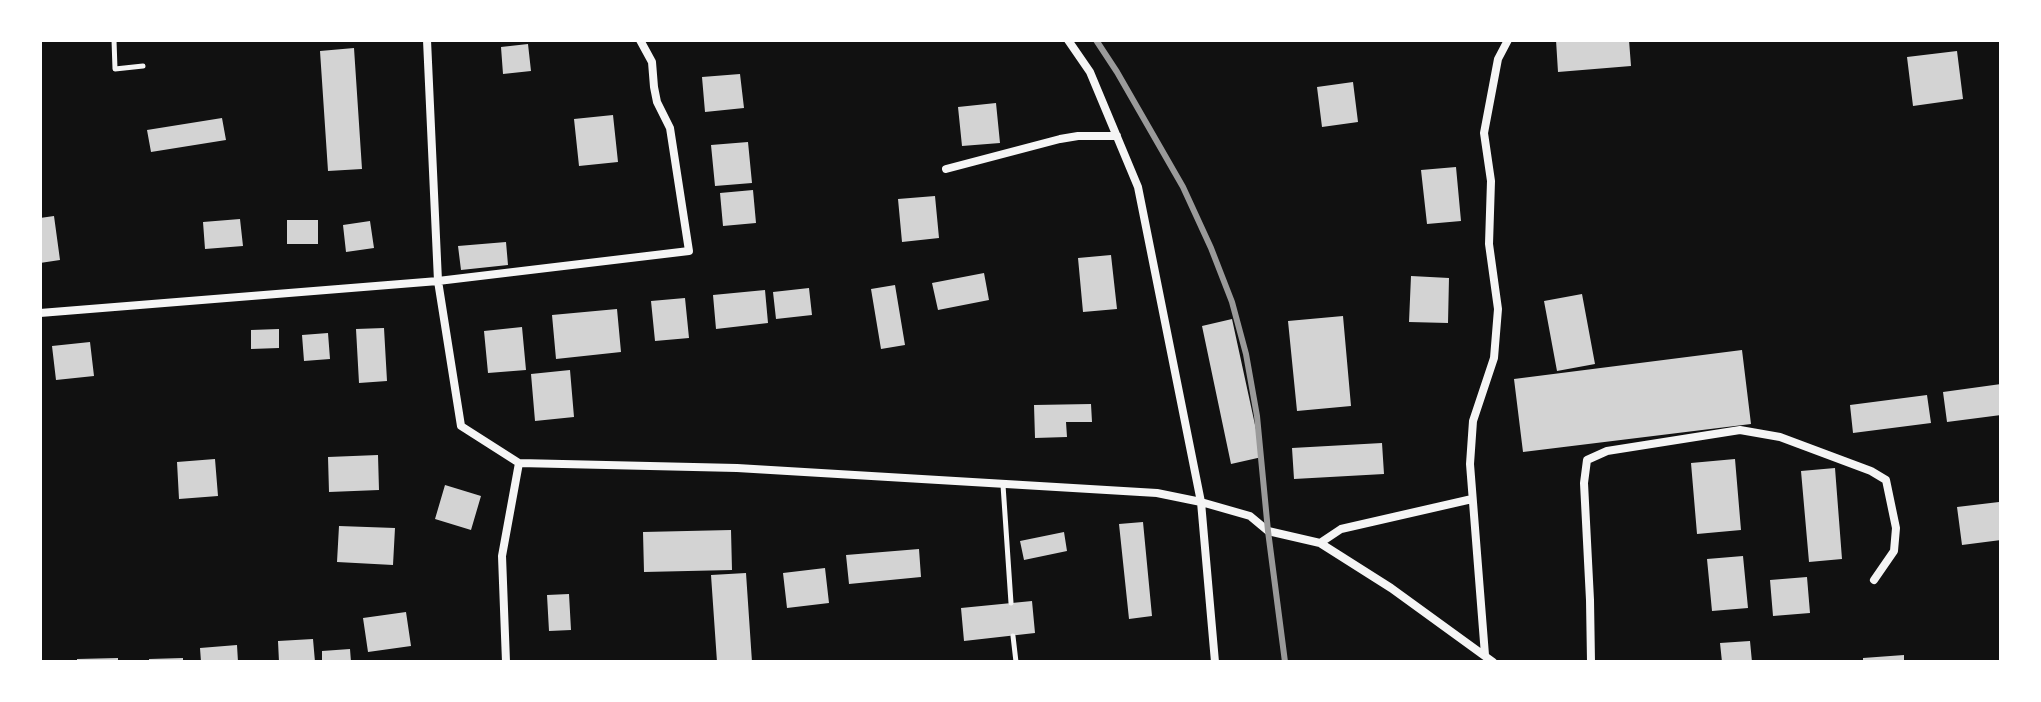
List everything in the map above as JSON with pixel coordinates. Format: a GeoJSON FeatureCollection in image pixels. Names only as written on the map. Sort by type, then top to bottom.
{"type":"FeatureCollection","features":[{"type":"Feature","properties":{"kind":"street"},"geometry":{"type":"LineString","coordinates":[[427,40],[438,281],[461,426],[519,463],[737,468],[1157,493],[1250,516],[1268,531],[1320,543],[1391,588],[1493,662]]}},
{"type":"Feature","properties":{"kind":"street"},"geometry":{"type":"LineString","coordinates":[[40,313],[438,281],[689,251],[670,128],[657,102],[652,62],[640,40]]}},
{"type":"Feature","properties":{"kind":"street"},"geometry":{"type":"LineString","coordinates":[[1068,40],[1090,72],[1138,187],[1201,502],[1215,662]]}},
{"type":"Feature","properties":{"kind":"street"},"geometry":{"type":"LineString","coordinates":[[1485,655],[1470,464],[1473,421],[1494,358],[1498,309],[1489,244],[1491,181],[1484,133],[1498,59],[1508,40]]}},
{"type":"Feature","properties":{"kind":"street"},"geometry":{"type":"LineString","coordinates":[[946,169],[1060,139],[1117,136]]}},
{"type":"Feature","properties":{"kind":"street"},"geometry":{"type":"LineString","coordinates":[[1591,662],[1584,483],[1587,460],[1607,451],[1740,430],[1780,437],[1871,471],[1886,480],[1896,528],[1894,551],[1874,580]]}},
{"type":"Feature","properties":{"kind":"street"},"geometry":{"type":"LineString","coordinates":[[506,662],[502,556],[519,463]]}},
{"type":"Feature","properties":{"kind":"street"},"geometry":{"type":"LineString","coordinates":[[1320,543],[1341,529],[1472,499]]}},
{"type":"Feature","properties":{"kind":"lane"},"geometry":{"type":"LineString","coordinates":[[114,40],[115,69],[143,66]]}},
{"type":"Feature","properties":{"kind":"lane"},"geometry":{"type":"LineString","coordinates":[[1003,484],[1011,603]]}},
{"type":"Feature","properties":{"kind":"lane"},"geometry":{"type":"LineString","coordinates":[[1013,636],[1016,662]]}},
{"type":"Feature","properties":{"kind":"building"},"geometry":{"type":"Polygon","coordinates":[[[1556,40],[1629,40],[1631,66],[1558,72],[1556,40]]]}},
{"type":"Feature","properties":{"kind":"building"},"geometry":{"type":"Polygon","coordinates":[[[528,44],[531,71],[503,74],[501,47],[528,44]]]}},
{"type":"Feature","properties":{"kind":"building"},"geometry":{"type":"Polygon","coordinates":[[[354,48],[362,169],[328,171],[320,51],[354,48]]]}},
{"type":"Feature","properties":{"kind":"building"},"geometry":{"type":"Polygon","coordinates":[[[1957,51],[1963,99],[1913,106],[1907,57],[1957,51]]]}},
{"type":"Feature","properties":{"kind":"building"},"geometry":{"type":"Polygon","coordinates":[[[740,74],[744,108],[705,112],[702,77],[740,74]]]}},
{"type":"Feature","properties":{"kind":"building"},"geometry":{"type":"Polygon","coordinates":[[[1353,82],[1358,122],[1322,127],[1317,87],[1353,82]]]}},
{"type":"Feature","properties":{"kind":"building"},"geometry":{"type":"Polygon","coordinates":[[[996,103],[1000,143],[962,146],[958,107],[996,103]]]}},
{"type":"Feature","properties":{"kind":"building"},"geometry":{"type":"Polygon","coordinates":[[[613,115],[618,162],[579,166],[574,119],[613,115]]]}},
{"type":"Feature","properties":{"kind":"building"},"geometry":{"type":"Polygon","coordinates":[[[222,118],[226,140],[151,152],[147,130],[222,118]]]}},
{"type":"Feature","properties":{"kind":"building"},"geometry":{"type":"Polygon","coordinates":[[[748,142],[752,183],[715,186],[711,145],[748,142]]]}},
{"type":"Feature","properties":{"kind":"building"},"geometry":{"type":"Polygon","coordinates":[[[1456,167],[1461,221],[1427,224],[1421,170],[1456,167]]]}},
{"type":"Feature","properties":{"kind":"building"},"geometry":{"type":"Polygon","coordinates":[[[753,190],[756,223],[723,226],[720,193],[753,190]]]}},
{"type":"Feature","properties":{"kind":"building"},"geometry":{"type":"Polygon","coordinates":[[[935,196],[939,238],[902,242],[898,199],[935,196]]]}},
{"type":"Feature","properties":{"kind":"building"},"geometry":{"type":"Polygon","coordinates":[[[54,216],[60,260],[40,263],[40,218],[54,216]]]}},
{"type":"Feature","properties":{"kind":"building"},"geometry":{"type":"Polygon","coordinates":[[[240,219],[243,246],[205,249],[203,222],[240,219]]]}},
{"type":"Feature","properties":{"kind":"building"},"geometry":{"type":"Polygon","coordinates":[[[287,220],[318,220],[318,244],[287,244],[287,220]]]}},
{"type":"Feature","properties":{"kind":"building"},"geometry":{"type":"Polygon","coordinates":[[[370,221],[374,248],[346,252],[343,225],[370,221]]]}},
{"type":"Feature","properties":{"kind":"building"},"geometry":{"type":"Polygon","coordinates":[[[506,242],[508,265],[461,270],[458,246],[506,242]]]}},
{"type":"Feature","properties":{"kind":"building"},"geometry":{"type":"Polygon","coordinates":[[[1111,255],[1117,309],[1083,312],[1078,258],[1111,255]]]}},
{"type":"Feature","properties":{"kind":"building"},"geometry":{"type":"Polygon","coordinates":[[[984,273],[989,300],[938,310],[932,283],[984,273]]]}},
{"type":"Feature","properties":{"kind":"building"},"geometry":{"type":"Polygon","coordinates":[[[1411,276],[1449,278],[1448,323],[1409,322],[1411,276]]]}},
{"type":"Feature","properties":{"kind":"building"},"geometry":{"type":"Polygon","coordinates":[[[895,285],[905,345],[881,349],[871,289],[895,285]]]}},
{"type":"Feature","properties":{"kind":"building"},"geometry":{"type":"Polygon","coordinates":[[[809,288],[812,315],[776,319],[773,292],[809,288]]]}},
{"type":"Feature","properties":{"kind":"building"},"geometry":{"type":"Polygon","coordinates":[[[765,290],[768,323],[716,329],[713,295],[765,290]]]}},
{"type":"Feature","properties":{"kind":"building"},"geometry":{"type":"Polygon","coordinates":[[[1582,294],[1595,364],[1557,371],[1544,301],[1582,294]]]}},
{"type":"Feature","properties":{"kind":"building"},"geometry":{"type":"Polygon","coordinates":[[[685,298],[689,338],[655,341],[651,301],[685,298]]]}},
{"type":"Feature","properties":{"kind":"building"},"geometry":{"type":"Polygon","coordinates":[[[617,309],[621,352],[556,359],[552,315],[617,309]]]}},
{"type":"Feature","properties":{"kind":"building"},"geometry":{"type":"Polygon","coordinates":[[[1343,316],[1351,406],[1297,411],[1288,321],[1343,316]]]}},
{"type":"Feature","properties":{"kind":"building"},"geometry":{"type":"Polygon","coordinates":[[[1232,319],[1262,457],[1231,464],[1202,326],[1232,319]]]}},
{"type":"Feature","properties":{"kind":"building"},"geometry":{"type":"Polygon","coordinates":[[[522,327],[526,370],[488,373],[484,331],[522,327]]]}},
{"type":"Feature","properties":{"kind":"building"},"geometry":{"type":"Polygon","coordinates":[[[384,328],[387,381],[359,383],[356,329],[384,328]]]}},
{"type":"Feature","properties":{"kind":"building"},"geometry":{"type":"Polygon","coordinates":[[[279,329],[279,348],[251,349],[251,330],[279,329]]]}},
{"type":"Feature","properties":{"kind":"building"},"geometry":{"type":"Polygon","coordinates":[[[328,333],[330,359],[304,361],[302,335],[328,333]]]}},
{"type":"Feature","properties":{"kind":"building"},"geometry":{"type":"Polygon","coordinates":[[[90,342],[94,376],[56,380],[52,346],[90,342]]]}},
{"type":"Feature","properties":{"kind":"building"},"geometry":{"type":"Polygon","coordinates":[[[1742,350],[1751,424],[1523,452],[1514,379],[1742,350]]]}},
{"type":"Feature","properties":{"kind":"building"},"geometry":{"type":"Polygon","coordinates":[[[570,370],[574,417],[535,421],[531,374],[570,370]]]}},
{"type":"Feature","properties":{"kind":"building"},"geometry":{"type":"Polygon","coordinates":[[[2001,384],[2001,415],[1947,422],[1943,392],[2001,384]]]}},
{"type":"Feature","properties":{"kind":"building"},"geometry":{"type":"Polygon","coordinates":[[[1927,395],[1931,423],[1853,433],[1850,405],[1927,395]]]}},
{"type":"Feature","properties":{"kind":"building"},"geometry":{"type":"Polygon","coordinates":[[[1091,404],[1092,422],[1066,422],[1067,437],[1035,438],[1034,405],[1091,404]]]}},
{"type":"Feature","properties":{"kind":"building"},"geometry":{"type":"Polygon","coordinates":[[[1382,443],[1384,474],[1294,479],[1292,448],[1382,443]]]}},
{"type":"Feature","properties":{"kind":"building"},"geometry":{"type":"Polygon","coordinates":[[[378,455],[379,490],[329,492],[328,457],[378,455]]]}},
{"type":"Feature","properties":{"kind":"building"},"geometry":{"type":"Polygon","coordinates":[[[215,459],[218,496],[179,499],[177,462],[215,459]]]}},
{"type":"Feature","properties":{"kind":"building"},"geometry":{"type":"Polygon","coordinates":[[[1735,459],[1741,530],[1697,534],[1691,463],[1735,459]]]}},
{"type":"Feature","properties":{"kind":"building"},"geometry":{"type":"Polygon","coordinates":[[[1835,468],[1842,559],[1809,562],[1801,471],[1835,468]]]}},
{"type":"Feature","properties":{"kind":"building"},"geometry":{"type":"Polygon","coordinates":[[[445,485],[481,496],[471,530],[435,519],[445,485]]]}},
{"type":"Feature","properties":{"kind":"building"},"geometry":{"type":"Polygon","coordinates":[[[1999,502],[2001,540],[1962,545],[1957,507],[1999,502]]]}},
{"type":"Feature","properties":{"kind":"building"},"geometry":{"type":"Polygon","coordinates":[[[1143,522],[1152,616],[1129,619],[1119,524],[1143,522]]]}},
{"type":"Feature","properties":{"kind":"building"},"geometry":{"type":"Polygon","coordinates":[[[339,526],[395,528],[393,565],[337,562],[339,526]]]}},
{"type":"Feature","properties":{"kind":"building"},"geometry":{"type":"Polygon","coordinates":[[[731,530],[732,570],[644,572],[643,532],[731,530]]]}},
{"type":"Feature","properties":{"kind":"building"},"geometry":{"type":"Polygon","coordinates":[[[1064,532],[1067,551],[1024,560],[1020,541],[1064,532]]]}},
{"type":"Feature","properties":{"kind":"building"},"geometry":{"type":"Polygon","coordinates":[[[919,549],[921,577],[849,584],[846,555],[919,549]]]}},
{"type":"Feature","properties":{"kind":"building"},"geometry":{"type":"Polygon","coordinates":[[[1743,556],[1748,608],[1712,611],[1707,559],[1743,556]]]}},
{"type":"Feature","properties":{"kind":"building"},"geometry":{"type":"Polygon","coordinates":[[[825,568],[829,603],[787,608],[783,573],[825,568]]]}},
{"type":"Feature","properties":{"kind":"building"},"geometry":{"type":"Polygon","coordinates":[[[746,573],[752,662],[717,662],[711,575],[746,573]]]}},
{"type":"Feature","properties":{"kind":"building"},"geometry":{"type":"Polygon","coordinates":[[[1807,577],[1810,613],[1773,616],[1770,580],[1807,577]]]}},
{"type":"Feature","properties":{"kind":"building"},"geometry":{"type":"Polygon","coordinates":[[[569,594],[571,630],[549,631],[547,595],[569,594]]]}},
{"type":"Feature","properties":{"kind":"building"},"geometry":{"type":"Polygon","coordinates":[[[1032,601],[1035,633],[964,641],[961,608],[1032,601]]]}},
{"type":"Feature","properties":{"kind":"building"},"geometry":{"type":"Polygon","coordinates":[[[406,612],[411,646],[368,652],[363,618],[406,612]]]}},
{"type":"Feature","properties":{"kind":"building"},"geometry":{"type":"Polygon","coordinates":[[[313,639],[315,662],[279,662],[278,641],[313,639]]]}},
{"type":"Feature","properties":{"kind":"building"},"geometry":{"type":"Polygon","coordinates":[[[1750,641],[1752,662],[1722,662],[1720,643],[1750,641]]]}},
{"type":"Feature","properties":{"kind":"building"},"geometry":{"type":"Polygon","coordinates":[[[237,645],[238,662],[201,662],[200,648],[237,645]]]}},
{"type":"Feature","properties":{"kind":"building"},"geometry":{"type":"Polygon","coordinates":[[[350,649],[351,662],[322,662],[322,651],[350,649]]]}},
{"type":"Feature","properties":{"kind":"building"},"geometry":{"type":"Polygon","coordinates":[[[1904,655],[1904,662],[1863,662],[1863,658],[1904,655]]]}},
{"type":"Feature","properties":{"kind":"building"},"geometry":{"type":"Polygon","coordinates":[[[118,658],[118,662],[77,662],[77,659],[118,658]]]}},
{"type":"Feature","properties":{"kind":"building"},"geometry":{"type":"Polygon","coordinates":[[[183,658],[183,662],[149,662],[149,659],[183,658]]]}},
{"type":"Feature","properties":{"kind":"railway"},"geometry":{"type":"LineString","coordinates":[[1096,40],[1183,187],[1232,302],[1246,354],[1257,416],[1285,662]]}}]}
